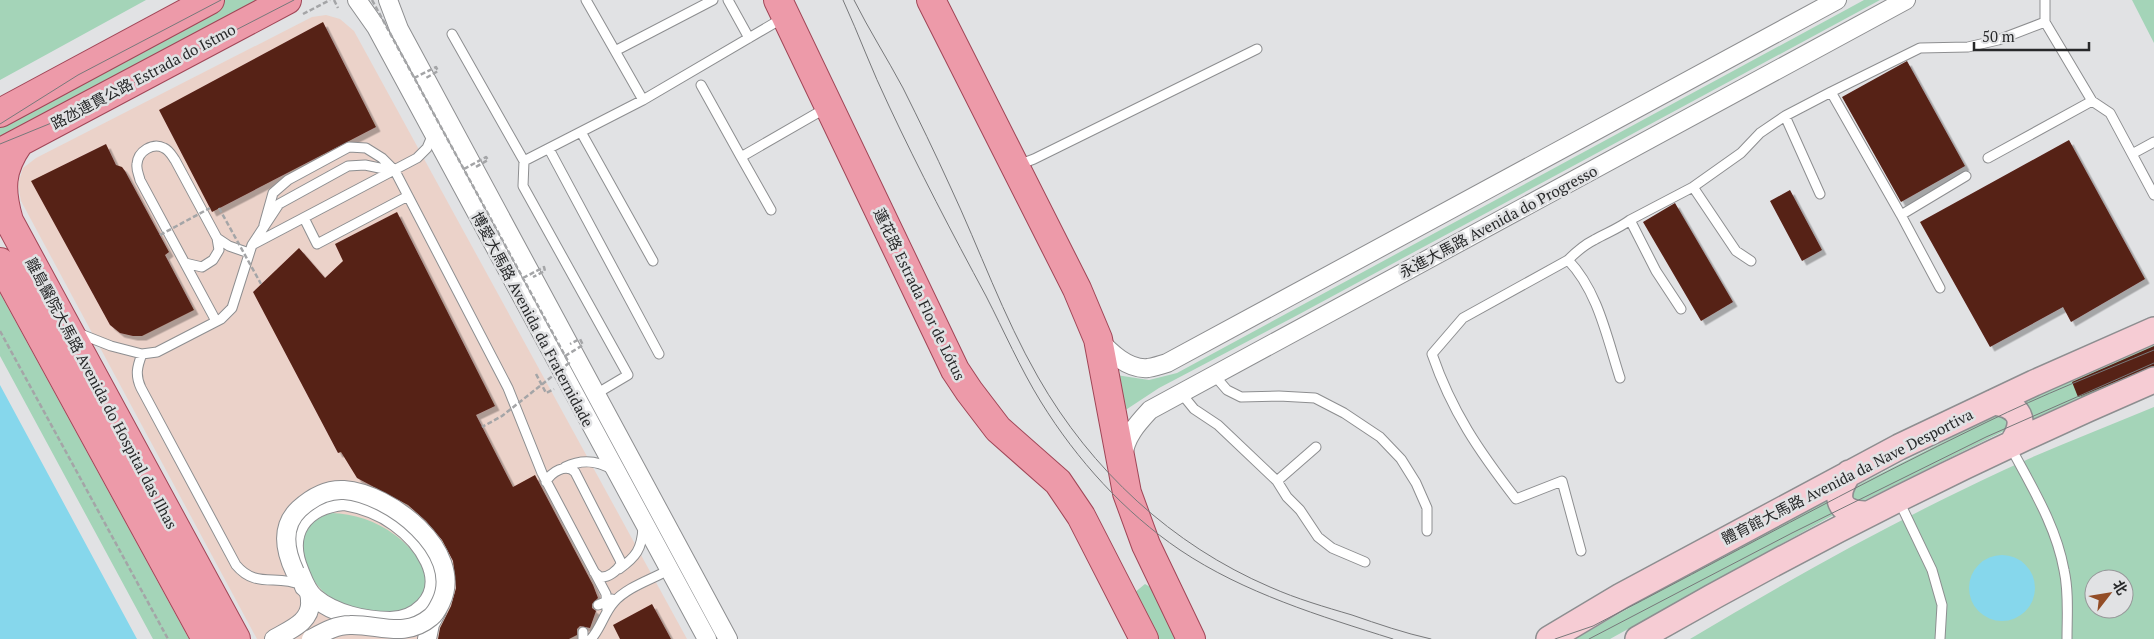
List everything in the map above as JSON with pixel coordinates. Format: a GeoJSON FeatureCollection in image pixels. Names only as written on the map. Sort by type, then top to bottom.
{"type":"FeatureCollection","features":[{"type":"Feature","properties":{"kind":"main road"},"geometry":{"type":"LineString","coordinates":[[0,113],[210,0]]}},
{"type":"Feature","properties":{"kind":"main road","name":"路氹連貫公路 Estrada do Istmo"},"geometry":{"type":"LineString","coordinates":[[10,147],[287,0]]}},
{"type":"Feature","properties":{"kind":"main road"},"geometry":{"type":"LineString","coordinates":[[931,0],[1077,288],[1098,339],[1127,493],[1165,587],[1191,639]]}},
{"type":"Feature","properties":{"kind":"main road","name":"蓮花路 Estrada Flor de Lótus"},"geometry":{"type":"LineString","coordinates":[[782,8],[955,370],[1003,435],[1058,482],[1081,516],[1144,639]]}},
{"type":"Feature","properties":{"kind":"main road","name":"離島醫院大馬路 Avenida do Hospital das Ilhas"},"geometry":{"type":"LineString","coordinates":[[10,147],[2,178],[0,195],[9,221],[235,636]]}},
{"type":"Feature","properties":{"kind":"main road","name":"離島醫院大馬路 Avenida do Hospital das Ilhas"},"geometry":{"type":"LineString","coordinates":[[0,262],[206,639]]}},
{"type":"Feature","properties":{"kind":"main road","name":"體育館大馬路 Avenida da Nave Desportiva"},"geometry":{"type":"LineString","coordinates":[[1549,639],[1621,596],[1899,446],[2154,330]]}},
{"type":"Feature","properties":{"kind":"main road"},"geometry":{"type":"LineString","coordinates":[[1638,639],[1864,514],[2011,443],[2154,380]]}},
{"type":"Feature","properties":{"kind":"main road"},"geometry":{"type":"LineString","coordinates":[[1994,402],[2008,404],[2019,415],[2020,430],[2011,443]]}},
{"type":"Feature","properties":{"kind":"main road"},"geometry":{"type":"LineString","coordinates":[[1849,473],[1841,484],[1839,495],[1843,506],[1852,514],[1864,514]]}},
{"type":"Feature","properties":{"kind":"main road"},"geometry":{"type":"LineString","coordinates":[[1126,601],[1129,588],[1134,581],[1140,579],[1154,580],[1165,587]]}},
{"type":"Feature","properties":{"kind":"street","name":"博愛大馬路 Avenida da Fraternidade"},"geometry":{"type":"LineString","coordinates":[[357,0],[376,27],[707,639]]}},
{"type":"Feature","properties":{"kind":"street","name":"博愛大馬路 Avenida da Fraternidade"},"geometry":{"type":"LineString","coordinates":[[388,0],[420,78],[568,350],[596,394],[728,639]]}},
{"type":"Feature","properties":{"kind":"street"},"geometry":{"type":"LineString","coordinates":[[1098,339],[1113,355],[1131,364],[1147,368],[1167,363],[1837,0]]}},
{"type":"Feature","properties":{"kind":"street","name":"永進大馬路 Avenida do Progresso"},"geometry":{"type":"LineString","coordinates":[[1122,470],[1124,447],[1134,426],[1150,410],[1906,0]]}},
{"type":"Feature","properties":{"kind":"street"},"geometry":{"type":"LineString","coordinates":[[616,471],[633,462]]}},
{"type":"Feature","properties":{"kind":"street"},"geometry":{"type":"LineString","coordinates":[[274,639],[304,620],[309,612],[310,603],[297,580],[285,536],[290,520],[302,507],[318,496],[343,490],[360,493],[395,509],[420,529],[430,541],[442,562],[446,578],[444,596],[430,624],[428,639]]}},
{"type":"Feature","properties":{"kind":"street"},"geometry":{"type":"LineString","coordinates":[[332,502],[357,503],[395,521],[423,550],[434,576],[435,588],[432,597],[426,605],[410,617],[390,621],[359,617],[330,608],[315,598],[297,580],[294,549],[296,530],[301,521],[311,511],[332,502]]}},
{"type":"Feature","properties":{"kind":"street"},"geometry":{"type":"LineString","coordinates":[[311,639],[327,630],[349,625],[391,630],[408,629],[426,620],[437,611]]}},
{"type":"Feature","properties":{"kind":"street"},"geometry":{"type":"LineString","coordinates":[[296,639],[330,620],[359,617]]}},
{"type":"Feature","properties":{"kind":"street"},"geometry":{"type":"LineString","coordinates":[[390,621],[408,630],[415,639]]}},
{"type":"Feature","properties":{"kind":"lane"},"geometry":{"type":"LineString","coordinates":[[586,0],[643,100]]}},
{"type":"Feature","properties":{"kind":"lane"},"geometry":{"type":"LineString","coordinates":[[615,51],[713,0]]}},
{"type":"Feature","properties":{"kind":"lane"},"geometry":{"type":"LineString","coordinates":[[728,0],[749,38]]}},
{"type":"Feature","properties":{"kind":"lane"},"geometry":{"type":"LineString","coordinates":[[2045,0],[2045,22],[2092,101],[2110,113],[2154,195]]}},
{"type":"Feature","properties":{"kind":"lane"},"geometry":{"type":"LineString","coordinates":[[524,162],[643,100],[749,38],[782,8]]}},
{"type":"Feature","properties":{"kind":"lane"},"geometry":{"type":"LineString","coordinates":[[1581,551],[1562,481],[1516,499],[1462,423],[1440,377],[1432,354],[1463,318],[1568,260],[1594,240],[1693,187],[1728,162],[1760,134],[1785,116],[1831,92],[1920,48],[1968,47],[1998,40],[2045,22]]}},
{"type":"Feature","properties":{"kind":"lane"},"geometry":{"type":"LineString","coordinates":[[452,34],[524,162],[523,186],[628,375],[596,394]]}},
{"type":"Feature","properties":{"kind":"lane"},"geometry":{"type":"LineString","coordinates":[[1015,166],[1034,159],[1257,49]]}},
{"type":"Feature","properties":{"kind":"lane"},"geometry":{"type":"LineString","coordinates":[[701,85],[771,210]]}},
{"type":"Feature","properties":{"kind":"lane"},"geometry":{"type":"LineString","coordinates":[[1831,92],[1940,288]]}},
{"type":"Feature","properties":{"kind":"lane"},"geometry":{"type":"LineString","coordinates":[[1988,158],[2092,101]]}},
{"type":"Feature","properties":{"kind":"lane"},"geometry":{"type":"LineString","coordinates":[[741,157],[828,106]]}},
{"type":"Feature","properties":{"kind":"lane"},"geometry":{"type":"LineString","coordinates":[[1785,116],[1820,194]]}},
{"type":"Feature","properties":{"kind":"lane"},"geometry":{"type":"LineString","coordinates":[[581,132],[653,261]]}},
{"type":"Feature","properties":{"kind":"lane"},"geometry":{"type":"LineString","coordinates":[[217,238],[229,246],[250,249],[417,158],[427,148],[433,134]]}},
{"type":"Feature","properties":{"kind":"lane"},"geometry":{"type":"LineString","coordinates":[[2132,154],[2154,142]]}},
{"type":"Feature","properties":{"kind":"lane"},"geometry":{"type":"LineString","coordinates":[[185,263],[202,267],[213,260],[219,250],[217,238],[170,153],[160,146],[150,148],[139,155],[137,164],[140,180],[216,321]]}},
{"type":"Feature","properties":{"kind":"lane"},"geometry":{"type":"LineString","coordinates":[[264,225],[273,193],[288,180],[349,147],[366,148],[382,158],[395,171],[508,388],[546,482],[594,572],[608,605],[597,632],[591,639]]}},
{"type":"Feature","properties":{"kind":"lane"},"geometry":{"type":"LineString","coordinates":[[549,149],[659,354]]}},
{"type":"Feature","properties":{"kind":"lane"},"geometry":{"type":"LineString","coordinates":[[66,328],[86,338],[142,354],[157,352],[221,319],[232,308],[250,249],[279,204],[348,166],[365,165],[395,171]]}},
{"type":"Feature","properties":{"kind":"lane"},"geometry":{"type":"LineString","coordinates":[[1901,215],[1966,176]]}},
{"type":"Feature","properties":{"kind":"lane"},"geometry":{"type":"LineString","coordinates":[[1693,187],[1736,251],[1751,261]]}},
{"type":"Feature","properties":{"kind":"lane"},"geometry":{"type":"LineString","coordinates":[[304,218],[317,244],[408,196]]}},
{"type":"Feature","properties":{"kind":"lane"},"geometry":{"type":"LineString","coordinates":[[1630,220],[1656,271],[1681,309]]}},
{"type":"Feature","properties":{"kind":"lane"},"geometry":{"type":"LineString","coordinates":[[1568,260],[1579,271],[1590,289],[1620,378]]}},
{"type":"Feature","properties":{"kind":"lane"},"geometry":{"type":"LineString","coordinates":[[142,354],[137,366],[137,378],[236,565],[243,574],[252,578],[297,580]]}},
{"type":"Feature","properties":{"kind":"lane"},"geometry":{"type":"LineString","coordinates":[[1214,375],[1227,390],[1241,396],[1315,398],[1344,413],[1380,437],[1402,459],[1416,483],[1427,508],[1427,531]]}},
{"type":"Feature","properties":{"kind":"lane"},"geometry":{"type":"LineString","coordinates":[[1181,392],[1194,408],[1218,425],[1277,481],[1286,497],[1300,510],[1318,537],[1332,548],[1365,562]]}},
{"type":"Feature","properties":{"kind":"lane"},"geometry":{"type":"LineString","coordinates":[[2011,443],[2056,537],[2064,570],[2067,639]]}},
{"type":"Feature","properties":{"kind":"lane"},"geometry":{"type":"LineString","coordinates":[[1277,481],[1316,447]]}},
{"type":"Feature","properties":{"kind":"lane"},"geometry":{"type":"LineString","coordinates":[[546,482],[550,476],[565,467],[584,461],[600,464],[616,471]]}},
{"type":"Feature","properties":{"kind":"lane"},"geometry":{"type":"LineString","coordinates":[[565,467],[575,472],[619,557],[621,564],[616,571]]}},
{"type":"Feature","properties":{"kind":"lane"},"geometry":{"type":"LineString","coordinates":[[1898,498],[1932,570],[1942,605],[1940,639]]}},
{"type":"Feature","properties":{"kind":"lane"},"geometry":{"type":"LineString","coordinates":[[594,572],[602,578],[634,558],[642,538],[643,522]]}},
{"type":"Feature","properties":{"kind":"lane"},"geometry":{"type":"LineString","coordinates":[[598,606],[608,605],[685,559]]}},
{"type":"Feature","properties":{"kind":"lane"},"geometry":{"type":"LineString","coordinates":[[267,580],[276,577],[297,580]]}},
{"type":"Feature","properties":{"kind":"path"},"geometry":{"type":"LineString","coordinates":[[318,6],[332,0],[338,8]]}},
{"type":"Feature","properties":{"kind":"path"},"geometry":{"type":"LineString","coordinates":[[372,0],[420,78],[568,350],[569,363],[502,416],[482,427]]}},
{"type":"Feature","properties":{"kind":"path"},"geometry":{"type":"LineString","coordinates":[[436,67],[438,71],[420,78],[436,67]]}},
{"type":"Feature","properties":{"kind":"path"},"geometry":{"type":"LineString","coordinates":[[486,157],[488,160],[469,169],[486,157]]}},
{"type":"Feature","properties":{"kind":"path"},"geometry":{"type":"LineString","coordinates":[[160,235],[210,208]]}},
{"type":"Feature","properties":{"kind":"path"},"geometry":{"type":"LineString","coordinates":[[219,208],[261,284]]}},
{"type":"Feature","properties":{"kind":"path"},"geometry":{"type":"LineString","coordinates":[[544,267],[545,270],[528,278],[544,267]]}},
{"type":"Feature","properties":{"kind":"path"},"geometry":{"type":"LineString","coordinates":[[0,331],[168,639]]}},
{"type":"Feature","properties":{"kind":"path"},"geometry":{"type":"LineString","coordinates":[[580,339],[583,345],[568,350],[580,339]]}},
{"type":"Feature","properties":{"kind":"path"},"geometry":{"type":"LineString","coordinates":[[541,384],[536,374],[546,393],[567,381]]}},
{"type":"Feature","properties":{"kind":"shaded area"},"geometry":{"type":"Polygon","coordinates":[[[326,15],[340,19],[354,31],[687,639],[257,639],[21,201],[18,184],[23,168],[36,158],[312,17],[326,15]]]}},
{"type":"Feature","properties":{"kind":"green space"},"geometry":{"type":"Polygon","coordinates":[[[0,0],[146,0],[0,80],[0,0]]]}},
{"type":"Feature","properties":{"kind":"green space"},"geometry":{"type":"Polygon","coordinates":[[[223,0],[275,0],[0,144],[0,120],[223,0]]]}},
{"type":"Feature","properties":{"kind":"green space"},"geometry":{"type":"Polygon","coordinates":[[[1864,0],[1880,0],[1159,388],[1121,413],[1116,375],[1149,380],[1177,373],[1864,0]]]}},
{"type":"Feature","properties":{"kind":"green space"},"geometry":{"type":"Polygon","coordinates":[[[2132,0],[2154,0],[2154,43],[2132,0]]]}},
{"type":"Feature","properties":{"kind":"green space"},"geometry":{"type":"Polygon","coordinates":[[[0,293],[189,639],[153,639],[0,356],[0,293]]]}},
{"type":"Feature","properties":{"kind":"green space"},"geometry":{"type":"Polygon","coordinates":[[[2154,345],[2154,367],[2028,421],[2020,403],[2154,345]]]}},
{"type":"Feature","properties":{"kind":"green space"},"geometry":{"type":"Polygon","coordinates":[[[2154,407],[2154,639],[1690,639],[1884,529],[1964,489],[2060,445],[2154,407]]]}},
{"type":"Feature","properties":{"kind":"green space"},"geometry":{"type":"Polygon","coordinates":[[[2000,413],[2007,413],[2008,429],[1859,503],[1854,503],[1849,491],[1852,488],[2000,413]]]}},
{"type":"Feature","properties":{"kind":"green space"},"geometry":{"type":"Polygon","coordinates":[[[1833,496],[1839,512],[1610,639],[1575,639],[1728,551],[1833,496]]]}},
{"type":"Feature","properties":{"kind":"green space"},"geometry":{"type":"Polygon","coordinates":[[[331,513],[356,516],[372,522],[395,535],[409,547],[420,563],[426,581],[426,590],[416,606],[409,611],[400,613],[365,611],[345,605],[329,596],[319,587],[313,579],[304,557],[304,540],[309,527],[315,521],[331,513]]]}},
{"type":"Feature","properties":{"kind":"green space"},"geometry":{"type":"Polygon","coordinates":[[[1145,584],[1152,588],[1178,639],[1156,639],[1134,593],[1145,584]]]}},
{"type":"Feature","properties":{"kind":"water"},"geometry":{"type":"Polygon","coordinates":[[[0,385],[137,639],[0,639],[0,385]]]}},
{"type":"Feature","properties":{"kind":"water"},"geometry":{"type":"Polygon","coordinates":[[[1996,555],[2008,555],[2026,564],[2033,575],[2035,588],[2033,601],[2026,612],[2015,619],[1996,621],[1983,616],[1974,607],[1969,594],[1969,582],[1974,569],[1983,560],[1996,555]]]}},
{"type":"Feature","properties":{"kind":"building"},"geometry":{"type":"Polygon","coordinates":[[[323,22],[376,127],[212,212],[159,110],[323,22]]]}},
{"type":"Feature","properties":{"kind":"building"},"geometry":{"type":"Polygon","coordinates":[[[1907,61],[1965,166],[1901,202],[1842,97],[1907,61]]]}},
{"type":"Feature","properties":{"kind":"building"},"geometry":{"type":"Polygon","coordinates":[[[2069,140],[2145,279],[2071,322],[2063,307],[1990,347],[1920,222],[2069,140]]]}},
{"type":"Feature","properties":{"kind":"building"},"geometry":{"type":"Polygon","coordinates":[[[106,144],[116,165],[122,167],[125,171],[169,252],[165,255],[194,310],[142,336],[120,333],[110,325],[31,181],[106,144]]]}},
{"type":"Feature","properties":{"kind":"building"},"geometry":{"type":"Polygon","coordinates":[[[1790,190],[1822,250],[1802,261],[1770,201],[1790,190]]]}},
{"type":"Feature","properties":{"kind":"building"},"geometry":{"type":"Polygon","coordinates":[[[1675,203],[1733,302],[1701,321],[1643,222],[1675,203]]]}},
{"type":"Feature","properties":{"kind":"building"},"geometry":{"type":"Polygon","coordinates":[[[397,212],[495,406],[476,415],[513,487],[535,475],[593,585],[598,598],[592,604],[592,608],[596,611],[590,628],[580,626],[577,629],[577,635],[569,639],[438,639],[440,628],[451,606],[456,588],[453,561],[442,540],[426,521],[408,505],[357,478],[341,452],[338,453],[253,292],[299,248],[325,278],[343,261],[335,244],[397,212]]]}},
{"type":"Feature","properties":{"kind":"building"},"geometry":{"type":"Polygon","coordinates":[[[2154,346],[2154,366],[2078,397],[2072,382],[2154,346]]]}},
{"type":"Feature","properties":{"kind":"building"},"geometry":{"type":"Polygon","coordinates":[[[652,604],[671,639],[620,639],[613,625],[652,604]]]}},
{"type":"Feature","properties":{"kind":"tram line"},"geometry":{"type":"LineString","coordinates":[[0,124],[78,75],[221,0]]}},
{"type":"Feature","properties":{"kind":"tram line"},"geometry":{"type":"LineString","coordinates":[[0,144],[71,115],[294,0]]}},
{"type":"Feature","properties":{"kind":"tram line"},"geometry":{"type":"LineString","coordinates":[[843,0],[900,130],[1019,363],[1055,423],[1103,484],[1159,535],[1180,550],[1230,579],[1283,602],[1393,639]]}},
{"type":"Feature","properties":{"kind":"tram line"},"geometry":{"type":"LineString","coordinates":[[854,0],[921,124],[1025,354],[1059,411],[1109,473],[1137,501],[1168,527],[1200,550],[1234,570],[1301,599],[1431,639]]}},
{"type":"Feature","properties":{"kind":"tram line"},"geometry":{"type":"LineString","coordinates":[[1555,639],[1593,626],[1937,446],[2049,393],[2154,350]]}},
{"type":"Feature","properties":{"kind":"tram line"},"geometry":{"type":"LineString","coordinates":[[1589,639],[1792,533],[1986,437],[2154,363]]}}]}
